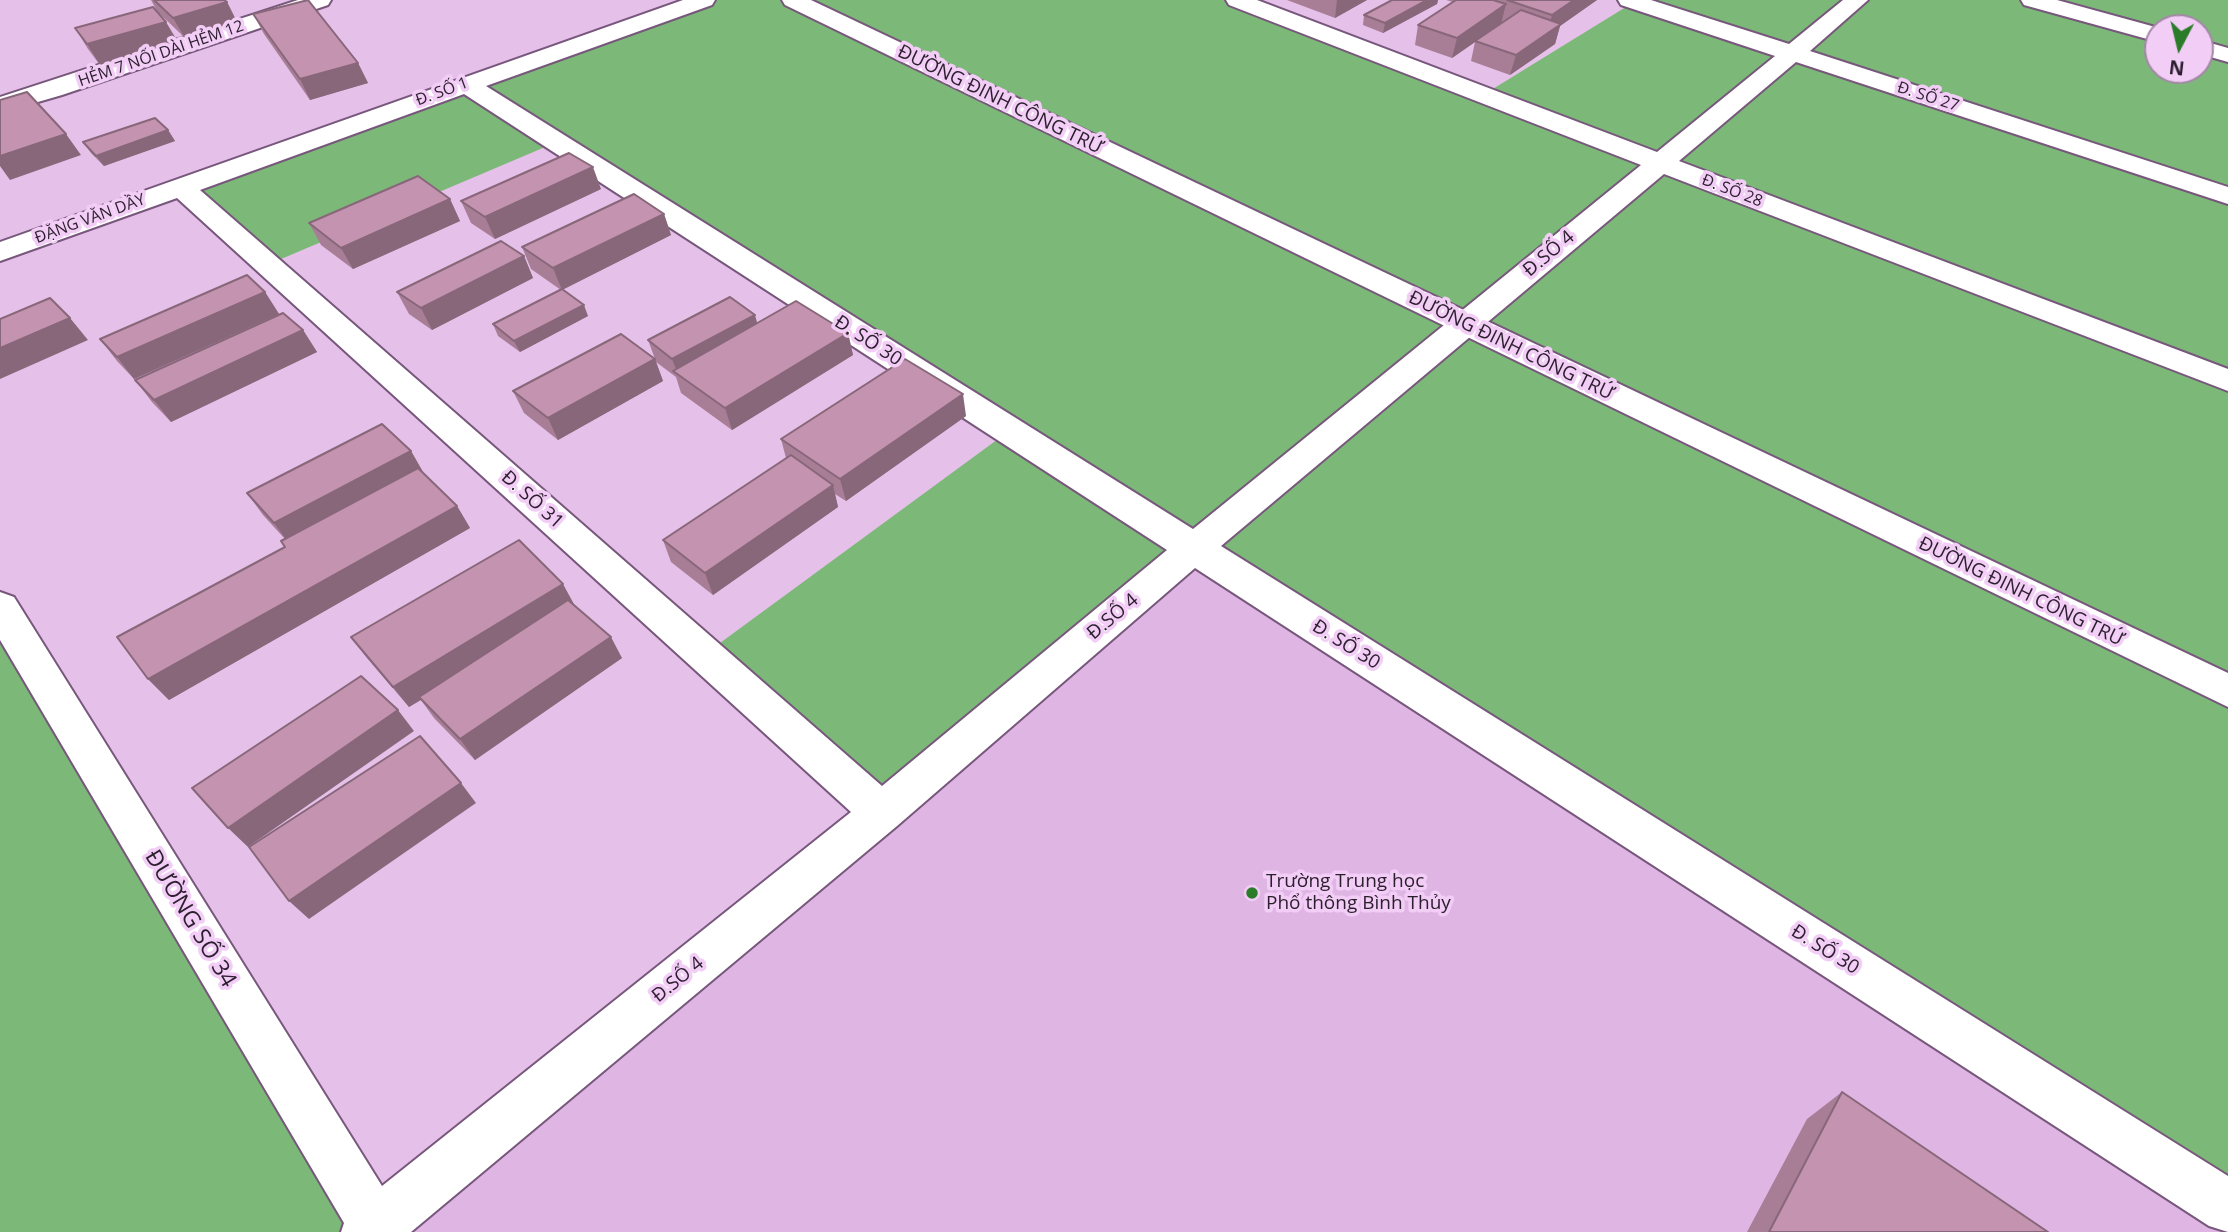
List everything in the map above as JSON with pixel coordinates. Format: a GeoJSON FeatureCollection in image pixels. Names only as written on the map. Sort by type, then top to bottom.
{"type":"FeatureCollection","features":[{"type":"Feature","properties":{"kind":"street","name":"HẺM 7 NỐI DÀI HẺM 12"},"geometry":{"type":"LineString","coordinates":[[0,105],[53,90],[320,0]]}},
{"type":"Feature","properties":{"kind":"street","name":"Đ. SỐ 1"},"geometry":{"type":"LineString","coordinates":[[181,187],[704,0]]}},
{"type":"Feature","properties":{"kind":"street","name":"ĐƯỜNG ĐINH CÔNG TRỨ"},"geometry":{"type":"LineString","coordinates":[[793,0],[2228,691]]}},
{"type":"Feature","properties":{"kind":"street","name":"Đ. SỐ 28"},"geometry":{"type":"LineString","coordinates":[[1237,0],[2228,381]]}},
{"type":"Feature","properties":{"kind":"street","name":"Đ. SỐ 27"},"geometry":{"type":"LineString","coordinates":[[1629,0],[2228,195]]}},
{"type":"Feature","properties":{"kind":"street","name":"Đ.SỐ 4"},"geometry":{"type":"LineString","coordinates":[[374,1230],[882,813],[1194,548],[1857,0]]}},
{"type":"Feature","properties":{"kind":"street"},"geometry":{"type":"LineString","coordinates":[[2032,0],[2144,32]]}},
{"type":"Feature","properties":{"kind":"street","name":"Đ. SỐ 30"},"geometry":{"type":"LineString","coordinates":[[465,84],[2228,1207]]}},
{"type":"Feature","properties":{"kind":"street","name":"ĐẶNG VĂN DẦY"},"geometry":{"type":"LineString","coordinates":[[0,252],[181,187]]}},
{"type":"Feature","properties":{"kind":"street","name":"Đ. SỐ 31"},"geometry":{"type":"LineString","coordinates":[[181,187],[882,813]]}},
{"type":"Feature","properties":{"kind":"street","name":"ĐƯỜNG SỐ 34"},"geometry":{"type":"LineString","coordinates":[[0,607],[374,1230]]}},
{"type":"Feature","properties":{"kind":"shaded area","name":"Trường Trung học Phổ thông Bình Thủy"},"geometry":{"type":"Polygon","coordinates":[[[1196,564],[2224,1232],[412,1232],[406,1223],[1196,564]]]}},
{"type":"Feature","properties":{"kind":"green space"},"geometry":{"type":"Polygon","coordinates":[[[704,0],[1237,0],[1483,95],[1634,2],[1629,0],[2228,0],[2228,1207],[1194,548],[882,813],[705,654],[1009,431],[557,142],[267,265],[181,187],[704,0]]]}},
{"type":"Feature","properties":{"kind":"green space"},"geometry":{"type":"Polygon","coordinates":[[[0,607],[380,1232],[0,1232],[0,607]]]}},
{"type":"Feature","properties":{"kind":"building"},"geometry":{"type":"Polygon","coordinates":[[[154,0],[224,0],[227,2],[173,18],[154,0]]]}},
{"type":"Feature","properties":{"kind":"building"},"geometry":{"type":"Polygon","coordinates":[[[308,0],[358,63],[300,79],[253,14],[308,0]]]}},
{"type":"Feature","properties":{"kind":"building"},"geometry":{"type":"Polygon","coordinates":[[[1392,0],[1427,0],[1385,23],[1364,15],[1392,0]]]}},
{"type":"Feature","properties":{"kind":"building"},"geometry":{"type":"Polygon","coordinates":[[[1456,0],[1493,0],[1506,4],[1457,38],[1418,25],[1456,0]]]}},
{"type":"Feature","properties":{"kind":"building"},"geometry":{"type":"Polygon","coordinates":[[[1507,0],[1574,0],[1552,15],[1507,0]]]}},
{"type":"Feature","properties":{"kind":"building"},"geometry":{"type":"Polygon","coordinates":[[[153,7],[166,22],[87,44],[75,28],[153,7]]]}},
{"type":"Feature","properties":{"kind":"building"},"geometry":{"type":"Polygon","coordinates":[[[1521,10],[1561,24],[1516,55],[1475,41],[1521,10]]]}},
{"type":"Feature","properties":{"kind":"building"},"geometry":{"type":"Polygon","coordinates":[[[27,92],[66,134],[0,156],[0,100],[27,92]]]}},
{"type":"Feature","properties":{"kind":"building"},"geometry":{"type":"Polygon","coordinates":[[[155,118],[168,130],[96,156],[83,142],[155,118]]]}},
{"type":"Feature","properties":{"kind":"building"},"geometry":{"type":"Polygon","coordinates":[[[569,153],[593,167],[485,217],[461,201],[569,153]]]}},
{"type":"Feature","properties":{"kind":"building"},"geometry":{"type":"Polygon","coordinates":[[[418,176],[450,199],[341,248],[309,223],[418,176]]]}},
{"type":"Feature","properties":{"kind":"building"},"geometry":{"type":"Polygon","coordinates":[[[634,194],[664,214],[553,268],[522,247],[634,194]]]}},
{"type":"Feature","properties":{"kind":"building"},"geometry":{"type":"Polygon","coordinates":[[[501,241],[524,256],[421,308],[397,292],[501,241]]]}},
{"type":"Feature","properties":{"kind":"building"},"geometry":{"type":"Polygon","coordinates":[[[247,275],[265,292],[117,357],[100,339],[247,275]]]}},
{"type":"Feature","properties":{"kind":"building"},"geometry":{"type":"Polygon","coordinates":[[[562,289],[584,305],[514,341],[493,324],[562,289]]]}},
{"type":"Feature","properties":{"kind":"building"},"geometry":{"type":"Polygon","coordinates":[[[730,297],[755,315],[672,359],[648,340],[730,297]]]}},
{"type":"Feature","properties":{"kind":"building"},"geometry":{"type":"Polygon","coordinates":[[[50,298],[70,318],[0,348],[0,319],[50,298]]]}},
{"type":"Feature","properties":{"kind":"building"},"geometry":{"type":"Polygon","coordinates":[[[796,301],[848,333],[725,408],[673,371],[796,301]]]}},
{"type":"Feature","properties":{"kind":"building"},"geometry":{"type":"Polygon","coordinates":[[[283,313],[303,330],[154,400],[135,380],[283,313]]]}},
{"type":"Feature","properties":{"kind":"building"},"geometry":{"type":"Polygon","coordinates":[[[621,334],[655,359],[548,418],[513,391],[621,334]]]}},
{"type":"Feature","properties":{"kind":"building"},"geometry":{"type":"Polygon","coordinates":[[[905,359],[963,394],[840,479],[781,439],[905,359]]]}},
{"type":"Feature","properties":{"kind":"building"},"geometry":{"type":"Polygon","coordinates":[[[382,424],[411,451],[274,523],[247,493],[382,424]]]}},
{"type":"Feature","properties":{"kind":"building"},"geometry":{"type":"Polygon","coordinates":[[[791,455],[833,485],[705,573],[663,540],[791,455]]]}},
{"type":"Feature","properties":{"kind":"building"},"geometry":{"type":"Polygon","coordinates":[[[418,468],[457,506],[148,679],[117,637],[285,547],[281,541],[418,468]]]}},
{"type":"Feature","properties":{"kind":"building"},"geometry":{"type":"Polygon","coordinates":[[[519,540],[563,584],[393,687],[351,637],[519,540]]]}},
{"type":"Feature","properties":{"kind":"building"},"geometry":{"type":"Polygon","coordinates":[[[568,600],[611,637],[460,739],[419,697],[568,600]]]}},
{"type":"Feature","properties":{"kind":"building"},"geometry":{"type":"Polygon","coordinates":[[[361,676],[398,710],[228,828],[192,788],[361,676]]]}},
{"type":"Feature","properties":{"kind":"building"},"geometry":{"type":"Polygon","coordinates":[[[420,736],[461,783],[289,901],[249,847],[420,736]]]}},
{"type":"Feature","properties":{"kind":"building"},"geometry":{"type":"Polygon","coordinates":[[[1842,1092],[2048,1232],[1769,1232],[1842,1092]]]}},
{"type":"Feature","properties":{"kind":"place","name":"Trường Trung học Phổ thông Bình Thủy"},"geometry":{"type":"Point","coordinates":[1252,893]}}]}
